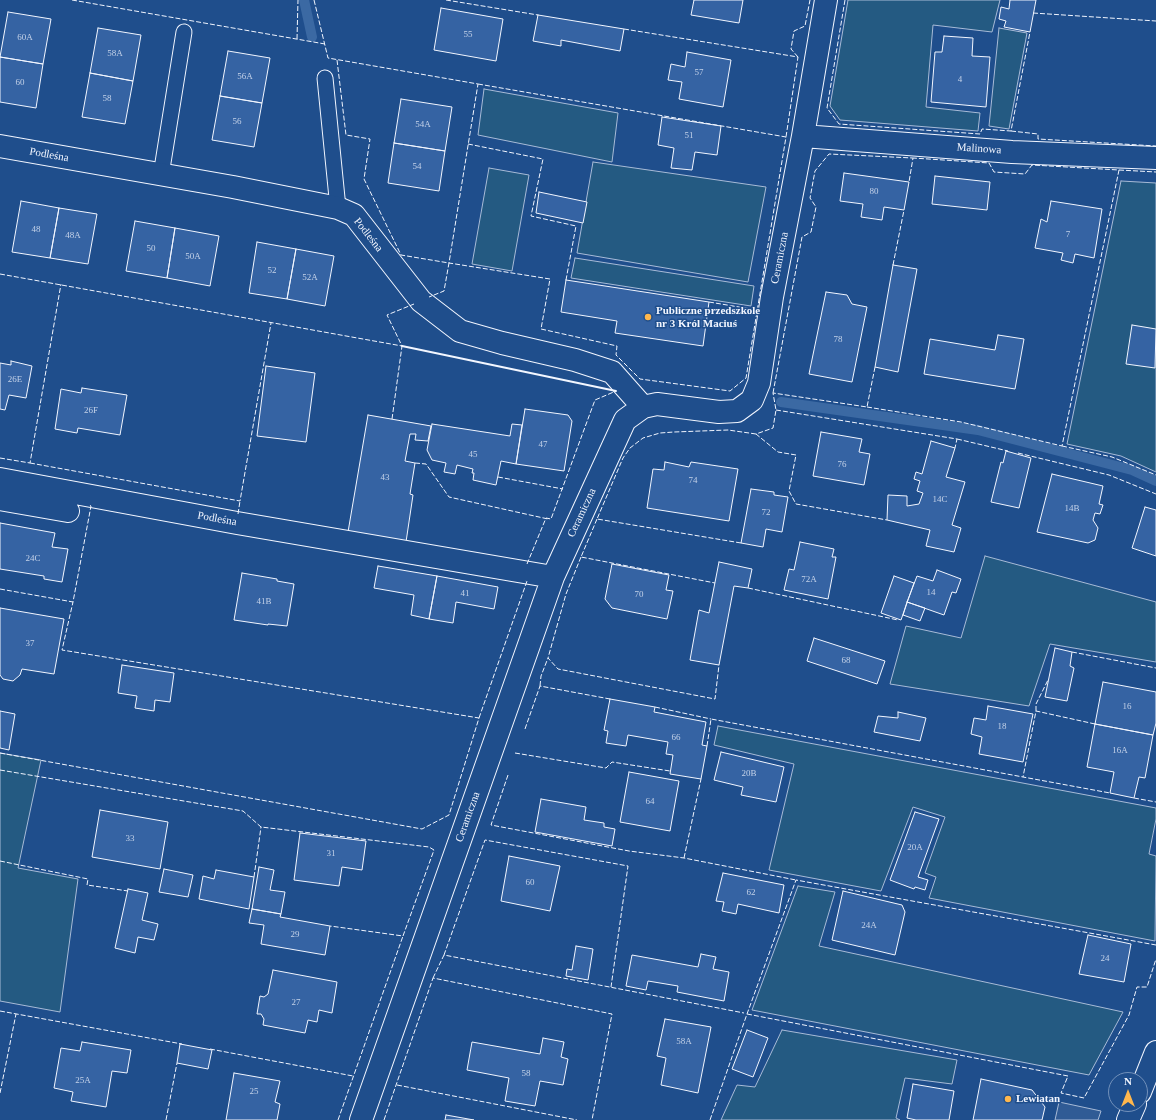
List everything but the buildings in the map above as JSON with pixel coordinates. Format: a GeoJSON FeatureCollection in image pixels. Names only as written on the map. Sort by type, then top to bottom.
{"type":"FeatureCollection","features":[{"type":"Feature","properties":{"kind":"street","name":"Ceramiczna"},"geometry":{"type":"LineString","coordinates":[[361,1120],[554,578],[625,420],[642,407],[657,404],[719,412],[737,411],[752,400],[759,383],[772,297],[803,136],[826,0]]}},
{"type":"Feature","properties":{"kind":"street","name":"Malinowa"},"geometry":{"type":"LineString","coordinates":[[803,136],[1012,152],[1156,158]]}},
{"type":"Feature","properties":{"kind":"street","name":"Podleśna"},"geometry":{"type":"LineString","coordinates":[[0,146],[338,208],[354,215],[421,301],[460,331],[502,343],[575,360],[612,372],[642,407]]}},
{"type":"Feature","properties":{"kind":"street","name":"Podleśna"},"geometry":{"type":"LineString","coordinates":[[0,479],[237,523],[554,578]]}},
{"type":"Feature","properties":{"kind":"street"},"geometry":{"type":"LineString","coordinates":[[0,499],[68,511]]}},
{"type":"Feature","properties":{"kind":"street"},"geometry":{"type":"LineString","coordinates":[[1148,1072],[1156,1052]]}},
{"type":"Feature","properties":{"kind":"lane"},"geometry":{"type":"LineString","coordinates":[[161,175],[184,32]]}},
{"type":"Feature","properties":{"kind":"lane"},"geometry":{"type":"LineString","coordinates":[[325,78],[338,208]]}},
{"type":"Feature","properties":{"kind":"shaded area"},"geometry":{"type":"Polygon","coordinates":[[[848,0],[1000,0],[992,32],[933,25],[926,107],[980,113],[978,131],[840,120],[830,106],[848,0]]]}},
{"type":"Feature","properties":{"kind":"shaded area"},"geometry":{"type":"Polygon","coordinates":[[[999,28],[1027,33],[1009,129],[989,126],[999,28]]]}},
{"type":"Feature","properties":{"kind":"shaded area"},"geometry":{"type":"Polygon","coordinates":[[[484,89],[618,113],[612,162],[478,135],[484,89]]]}},
{"type":"Feature","properties":{"kind":"shaded area"},"geometry":{"type":"Polygon","coordinates":[[[593,162],[766,187],[748,282],[577,253],[593,162]]]}},
{"type":"Feature","properties":{"kind":"shaded area"},"geometry":{"type":"Polygon","coordinates":[[[489,168],[529,175],[512,271],[472,264],[489,168]]]}},
{"type":"Feature","properties":{"kind":"shaded area"},"geometry":{"type":"Polygon","coordinates":[[[1121,181],[1156,183],[1156,472],[1121,456],[1067,444],[1121,181]]]}},
{"type":"Feature","properties":{"kind":"shaded area"},"geometry":{"type":"Polygon","coordinates":[[[575,258],[754,286],[751,306],[571,278],[575,258]]]}},
{"type":"Feature","properties":{"kind":"shaded area"},"geometry":{"type":"Polygon","coordinates":[[[985,556],[1156,602],[1156,662],[1050,644],[1029,706],[890,684],[906,626],[961,638],[985,556]]]}},
{"type":"Feature","properties":{"kind":"shaded area"},"geometry":{"type":"Polygon","coordinates":[[[718,726],[1156,808],[1156,819],[1149,854],[1156,856],[1155,941],[929,898],[936,877],[925,873],[945,817],[913,807],[881,891],[769,870],[794,764],[714,745],[718,726]]]}},
{"type":"Feature","properties":{"kind":"shaded area"},"geometry":{"type":"Polygon","coordinates":[[[0,753],[41,760],[18,868],[78,879],[60,1012],[0,1001],[0,753]]]}},
{"type":"Feature","properties":{"kind":"shaded area"},"geometry":{"type":"Polygon","coordinates":[[[798,886],[835,892],[819,946],[1123,1012],[1089,1075],[752,1010],[798,886]]]}},
{"type":"Feature","properties":{"kind":"shaded area"},"geometry":{"type":"Polygon","coordinates":[[[782,1030],[957,1060],[952,1084],[905,1078],[896,1118],[900,1120],[721,1120],[737,1085],[755,1087],[782,1030]]]}},
{"type":"Feature","properties":{"kind":"shaded area"},"geometry":{"type":"Polygon","coordinates":[[[1059,1102],[1101,1111],[1098,1120],[1055,1120],[1059,1102]]]}},
{"type":"Feature","properties":{"kind":"waterway"},"geometry":{"type":"LineString","coordinates":[[304,0],[312,37]]}},
{"type":"Feature","properties":{"kind":"waterway"},"geometry":{"type":"LineString","coordinates":[[781,402],[978,430],[1132,470],[1156,481]]}},
{"type":"Feature","properties":{"kind":"fence"},"geometry":{"type":"LineString","coordinates":[[72,0],[325,44]]}},
{"type":"Feature","properties":{"kind":"fence"},"geometry":{"type":"LineString","coordinates":[[297,39],[298,0]]}},
{"type":"Feature","properties":{"kind":"fence"},"geometry":{"type":"LineString","coordinates":[[314,0],[328,58],[478,84]]}},
{"type":"Feature","properties":{"kind":"fence"},"geometry":{"type":"LineString","coordinates":[[446,0],[538,15]]}},
{"type":"Feature","properties":{"kind":"fence"},"geometry":{"type":"LineString","coordinates":[[798,57],[791,49],[794,31],[805,26],[810,0]]}},
{"type":"Feature","properties":{"kind":"fence"},"geometry":{"type":"LineString","coordinates":[[845,0],[827,108],[839,124],[980,134],[982,129],[1011,131],[1030,32]]}},
{"type":"Feature","properties":{"kind":"fence"},"geometry":{"type":"LineString","coordinates":[[1033,13],[1156,21]]}},
{"type":"Feature","properties":{"kind":"fence"},"geometry":{"type":"LineString","coordinates":[[624,29],[798,57],[786,137]]}},
{"type":"Feature","properties":{"kind":"fence"},"geometry":{"type":"LineString","coordinates":[[337,60],[346,135],[370,139],[364,179],[401,255],[449,263],[444,291],[429,297]]}},
{"type":"Feature","properties":{"kind":"fence"},"geometry":{"type":"LineString","coordinates":[[478,84],[786,137],[746,378],[730,391],[640,379],[616,355],[617,346],[541,329],[550,279],[449,263],[478,84]]}},
{"type":"Feature","properties":{"kind":"fence"},"geometry":{"type":"LineString","coordinates":[[1011,131],[1038,134],[1038,139],[1156,146]]}},
{"type":"Feature","properties":{"kind":"fence"},"geometry":{"type":"LineString","coordinates":[[468,144],[543,159],[531,216],[576,226],[566,280]]}},
{"type":"Feature","properties":{"kind":"fence"},"geometry":{"type":"LineString","coordinates":[[773,393],[802,237],[811,232],[816,207],[810,198],[815,171],[829,154],[913,158],[909,182]]}},
{"type":"Feature","properties":{"kind":"fence"},"geometry":{"type":"LineString","coordinates":[[867,407],[961,422],[1062,446],[1119,170],[1032,165],[1025,174],[994,172],[989,163],[913,158]]}},
{"type":"Feature","properties":{"kind":"fence"},"geometry":{"type":"LineString","coordinates":[[1119,170],[1156,172]]}},
{"type":"Feature","properties":{"kind":"fence"},"geometry":{"type":"LineString","coordinates":[[893,265],[904,210]]}},
{"type":"Feature","properties":{"kind":"fence"},"geometry":{"type":"LineString","coordinates":[[0,274],[402,346]]}},
{"type":"Feature","properties":{"kind":"fence"},"geometry":{"type":"LineString","coordinates":[[0,458],[30,463],[61,284]]}},
{"type":"Feature","properties":{"kind":"fence"},"geometry":{"type":"LineString","coordinates":[[709,302],[757,310]]}},
{"type":"Feature","properties":{"kind":"fence"},"geometry":{"type":"LineString","coordinates":[[392,419],[402,346],[387,315],[414,304]]}},
{"type":"Feature","properties":{"kind":"fence"},"geometry":{"type":"LineString","coordinates":[[30,463],[240,501],[271,323]]}},
{"type":"Feature","properties":{"kind":"fence"},"geometry":{"type":"LineString","coordinates":[[875,367],[867,407],[773,393],[776,410],[773,428],[756,434],[778,452],[796,455],[789,491],[796,504],[887,520]]}},
{"type":"Feature","properties":{"kind":"fence"},"geometry":{"type":"LineString","coordinates":[[527,564],[546,518],[551,519],[595,400],[616,391]]}},
{"type":"Feature","properties":{"kind":"fence"},"geometry":{"type":"LineString","coordinates":[[776,410],[957,439],[955,448]]}},
{"type":"Feature","properties":{"kind":"fence"},"geometry":{"type":"LineString","coordinates":[[741,543],[597,519],[623,458],[630,448],[643,438],[660,433],[728,430],[756,434]]}},
{"type":"Feature","properties":{"kind":"fence"},"geometry":{"type":"LineString","coordinates":[[957,439],[1008,451]]}},
{"type":"Feature","properties":{"kind":"fence"},"geometry":{"type":"LineString","coordinates":[[1062,446],[1112,457],[1156,475]]}},
{"type":"Feature","properties":{"kind":"fence"},"geometry":{"type":"LineString","coordinates":[[1018,453],[1109,475],[1156,494]]}},
{"type":"Feature","properties":{"kind":"fence"},"geometry":{"type":"LineString","coordinates":[[415,463],[426,464],[449,497],[548,519]]}},
{"type":"Feature","properties":{"kind":"fence"},"geometry":{"type":"LineString","coordinates":[[498,477],[563,489]]}},
{"type":"Feature","properties":{"kind":"fence"},"geometry":{"type":"LineString","coordinates":[[238,514],[240,501]]}},
{"type":"Feature","properties":{"kind":"fence"},"geometry":{"type":"LineString","coordinates":[[0,589],[73,602],[91,506],[89,505]]}},
{"type":"Feature","properties":{"kind":"fence"},"geometry":{"type":"LineString","coordinates":[[597,519],[581,557],[715,583]]}},
{"type":"Feature","properties":{"kind":"fence"},"geometry":{"type":"LineString","coordinates":[[581,557],[566,594],[548,658],[558,669],[715,699],[719,665]]}},
{"type":"Feature","properties":{"kind":"fence"},"geometry":{"type":"LineString","coordinates":[[479,718],[527,581],[525,581]]}},
{"type":"Feature","properties":{"kind":"fence"},"geometry":{"type":"LineString","coordinates":[[748,588],[898,620]]}},
{"type":"Feature","properties":{"kind":"fence"},"geometry":{"type":"LineString","coordinates":[[0,753],[422,829],[449,815],[479,718],[62,650],[73,602]]}},
{"type":"Feature","properties":{"kind":"fence"},"geometry":{"type":"LineString","coordinates":[[1072,652],[1156,668]]}},
{"type":"Feature","properties":{"kind":"fence"},"geometry":{"type":"LineString","coordinates":[[540,686],[541,676],[548,658]]}},
{"type":"Feature","properties":{"kind":"fence"},"geometry":{"type":"LineString","coordinates":[[1036,711],[1036,704],[1048,680]]}},
{"type":"Feature","properties":{"kind":"fence"},"geometry":{"type":"LineString","coordinates":[[525,729],[540,686],[610,699]]}},
{"type":"Feature","properties":{"kind":"fence"},"geometry":{"type":"LineString","coordinates":[[655,707],[711,719]]}},
{"type":"Feature","properties":{"kind":"fence"},"geometry":{"type":"LineString","coordinates":[[1095,724],[1036,711],[1023,777],[1110,793]]}},
{"type":"Feature","properties":{"kind":"fence"},"geometry":{"type":"LineString","coordinates":[[707,746],[711,719],[1023,777]]}},
{"type":"Feature","properties":{"kind":"fence"},"geometry":{"type":"LineString","coordinates":[[515,753],[606,768],[612,762],[670,771]]}},
{"type":"Feature","properties":{"kind":"fence"},"geometry":{"type":"LineString","coordinates":[[0,770],[243,811],[261,827],[429,847],[434,850],[403,936],[330,926]]}},
{"type":"Feature","properties":{"kind":"fence"},"geometry":{"type":"LineString","coordinates":[[508,775],[491,825],[629,851],[684,858],[796,880]]}},
{"type":"Feature","properties":{"kind":"fence"},"geometry":{"type":"LineString","coordinates":[[684,858],[701,779]]}},
{"type":"Feature","properties":{"kind":"fence"},"geometry":{"type":"LineString","coordinates":[[1134,798],[1156,802]]}},
{"type":"Feature","properties":{"kind":"fence"},"geometry":{"type":"LineString","coordinates":[[254,877],[261,827]]}},
{"type":"Feature","properties":{"kind":"fence"},"geometry":{"type":"LineString","coordinates":[[444,955],[485,840],[628,866],[611,987]]}},
{"type":"Feature","properties":{"kind":"fence"},"geometry":{"type":"LineString","coordinates":[[0,861],[88,879],[87,885],[128,891]]}},
{"type":"Feature","properties":{"kind":"fence"},"geometry":{"type":"LineString","coordinates":[[710,1120],[796,880],[1156,945]]}},
{"type":"Feature","properties":{"kind":"fence"},"geometry":{"type":"LineString","coordinates":[[338,1120],[403,936]]}},
{"type":"Feature","properties":{"kind":"fence"},"geometry":{"type":"LineString","coordinates":[[433,978],[444,955],[744,1013]]}},
{"type":"Feature","properties":{"kind":"fence"},"geometry":{"type":"LineString","coordinates":[[747,1014],[1068,1076],[1061,1093],[1084,1098],[1129,1015],[1137,987],[1147,987],[1156,959]]}},
{"type":"Feature","properties":{"kind":"fence"},"geometry":{"type":"LineString","coordinates":[[384,1120],[433,978],[612,1014],[592,1120]]}},
{"type":"Feature","properties":{"kind":"fence"},"geometry":{"type":"LineString","coordinates":[[0,1011],[182,1044]]}},
{"type":"Feature","properties":{"kind":"fence"},"geometry":{"type":"LineString","coordinates":[[0,1093],[16,1014]]}},
{"type":"Feature","properties":{"kind":"fence"},"geometry":{"type":"LineString","coordinates":[[210,1049],[353,1076]]}},
{"type":"Feature","properties":{"kind":"fence"},"geometry":{"type":"LineString","coordinates":[[166,1120],[177,1063]]}},
{"type":"Feature","properties":{"kind":"fence"},"geometry":{"type":"LineString","coordinates":[[397,1085],[577,1120]]}},
{"type":"Feature","properties":{"kind":"wall"},"geometry":{"type":"LineString","coordinates":[[402,346],[616,391]]}},
{"type":"Feature","properties":{"kind":"place","name":"Publiczne przedszkole nr 3 Król Maciuś"},"geometry":{"type":"Point","coordinates":[648,317]}},
{"type":"Feature","properties":{"kind":"place","name":"Lewiatan"},"geometry":{"type":"Point","coordinates":[1008,1099]}}]}
